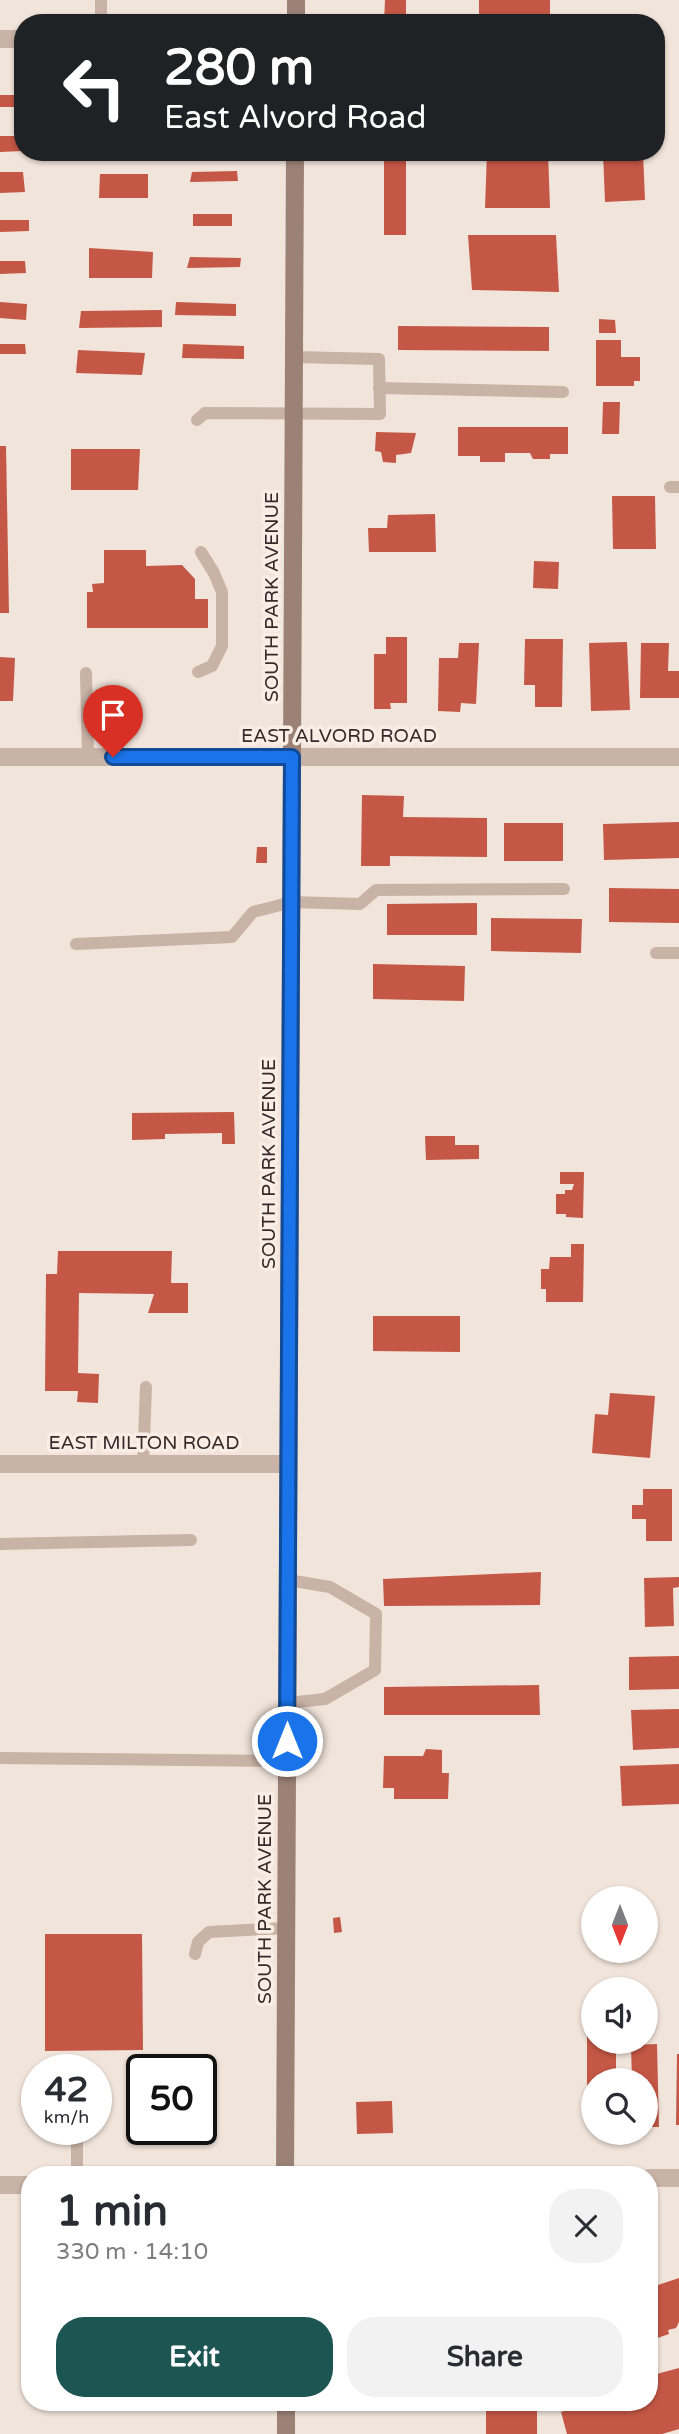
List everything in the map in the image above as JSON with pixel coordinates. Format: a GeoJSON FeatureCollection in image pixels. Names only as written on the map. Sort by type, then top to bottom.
{"type":"FeatureCollection","features":[{"type":"Feature","properties":{"kind":"main road","name":"SOUTH PARK AVENUE"},"geometry":{"type":"LineString","coordinates":[[285,2166],[295,161]]}},
{"type":"Feature","properties":{"kind":"main road"},"geometry":{"type":"LineString","coordinates":[[286,2411],[286,2434]]}},
{"type":"Feature","properties":{"kind":"street","name":"EAST ALVORD ROAD"},"geometry":{"type":"LineString","coordinates":[[0,757],[679,757]]}},
{"type":"Feature","properties":{"kind":"street","name":"EAST MILTON ROAD"},"geometry":{"type":"LineString","coordinates":[[0,1464],[288,1464]]}},
{"type":"Feature","properties":{"kind":"street"},"geometry":{"type":"LineString","coordinates":[[658,2178],[679,2178]]}},
{"type":"Feature","properties":{"kind":"street"},"geometry":{"type":"LineString","coordinates":[[0,2185],[21,2185]]}},
{"type":"Feature","properties":{"kind":"lane"},"geometry":{"type":"LineString","coordinates":[[197,420],[205,413],[380,414],[379,359],[294,357]]}},
{"type":"Feature","properties":{"kind":"lane"},"geometry":{"type":"LineString","coordinates":[[379,387],[563,392]]}},
{"type":"Feature","properties":{"kind":"lane"},"geometry":{"type":"LineString","coordinates":[[198,672],[212,666],[222,646],[222,592],[201,552]]}},
{"type":"Feature","properties":{"kind":"lane"},"geometry":{"type":"LineString","coordinates":[[86,673],[88,757]]}},
{"type":"Feature","properties":{"kind":"lane"},"geometry":{"type":"LineString","coordinates":[[76,944],[232,937],[253,912],[291,902],[360,904],[376,890],[564,889]]}},
{"type":"Feature","properties":{"kind":"lane"},"geometry":{"type":"LineString","coordinates":[[656,953],[679,953]]}},
{"type":"Feature","properties":{"kind":"lane"},"geometry":{"type":"LineString","coordinates":[[142,1464],[146,1387]]}},
{"type":"Feature","properties":{"kind":"lane"},"geometry":{"type":"LineString","coordinates":[[0,1544],[191,1540]]}},
{"type":"Feature","properties":{"kind":"lane"},"geometry":{"type":"LineString","coordinates":[[287,1703],[325,1699],[375,1670],[376,1614],[330,1587],[288,1580]]}},
{"type":"Feature","properties":{"kind":"lane"},"geometry":{"type":"LineString","coordinates":[[0,1758],[287,1761]]}},
{"type":"Feature","properties":{"kind":"lane"},"geometry":{"type":"LineString","coordinates":[[195,1954],[198,1942],[209,1933],[286,1928]]}},
{"type":"Feature","properties":{"kind":"lane"},"geometry":{"type":"LineString","coordinates":[[77,2145],[77,2166]]}},
{"type":"Feature","properties":{"kind":"building"},"geometry":{"type":"Polygon","coordinates":[[[385,0],[406,0],[406,14],[384,14],[385,0]]]}},
{"type":"Feature","properties":{"kind":"building"},"geometry":{"type":"Polygon","coordinates":[[[479,0],[550,0],[550,14],[479,14],[479,0]]]}},
{"type":"Feature","properties":{"kind":"building"},"geometry":{"type":"Polygon","coordinates":[[[0,95],[14,95],[14,107],[0,107],[0,95]]]}},
{"type":"Feature","properties":{"kind":"building"},"geometry":{"type":"Polygon","coordinates":[[[0,136],[14,136],[14,151],[0,152],[0,136]]]}},
{"type":"Feature","properties":{"kind":"building"},"geometry":{"type":"Polygon","coordinates":[[[384,161],[406,161],[406,235],[384,235],[384,161]]]}},
{"type":"Feature","properties":{"kind":"building"},"geometry":{"type":"Polygon","coordinates":[[[487,161],[548,161],[550,208],[485,208],[487,161]]]}},
{"type":"Feature","properties":{"kind":"building"},"geometry":{"type":"Polygon","coordinates":[[[603,161],[643,161],[645,200],[605,202],[603,161]]]}},
{"type":"Feature","properties":{"kind":"building"},"geometry":{"type":"Polygon","coordinates":[[[237,171],[238,181],[190,182],[192,172],[237,171]]]}},
{"type":"Feature","properties":{"kind":"building"},"geometry":{"type":"Polygon","coordinates":[[[0,172],[23,172],[25,192],[0,193],[0,172]]]}},
{"type":"Feature","properties":{"kind":"building"},"geometry":{"type":"Polygon","coordinates":[[[100,174],[148,174],[148,198],[99,198],[100,174]]]}},
{"type":"Feature","properties":{"kind":"building"},"geometry":{"type":"Polygon","coordinates":[[[193,214],[232,214],[232,226],[193,226],[193,214]]]}},
{"type":"Feature","properties":{"kind":"building"},"geometry":{"type":"Polygon","coordinates":[[[0,220],[29,220],[29,231],[0,232],[0,220]]]}},
{"type":"Feature","properties":{"kind":"building"},"geometry":{"type":"Polygon","coordinates":[[[468,235],[556,235],[559,292],[472,290],[468,235]]]}},
{"type":"Feature","properties":{"kind":"building"},"geometry":{"type":"Polygon","coordinates":[[[89,248],[153,252],[152,278],[89,278],[89,248]]]}},
{"type":"Feature","properties":{"kind":"building"},"geometry":{"type":"Polygon","coordinates":[[[190,257],[241,258],[240,267],[187,268],[190,257]]]}},
{"type":"Feature","properties":{"kind":"building"},"geometry":{"type":"Polygon","coordinates":[[[0,261],[25,261],[26,273],[0,274],[0,261]]]}},
{"type":"Feature","properties":{"kind":"building"},"geometry":{"type":"Polygon","coordinates":[[[0,302],[27,304],[26,320],[0,318],[0,302]]]}},
{"type":"Feature","properties":{"kind":"building"},"geometry":{"type":"Polygon","coordinates":[[[176,302],[236,304],[236,316],[175,315],[176,302]]]}},
{"type":"Feature","properties":{"kind":"building"},"geometry":{"type":"Polygon","coordinates":[[[162,310],[162,327],[79,328],[81,311],[162,310]]]}},
{"type":"Feature","properties":{"kind":"building"},"geometry":{"type":"Polygon","coordinates":[[[599,319],[615,320],[616,333],[599,333],[599,319]]]}},
{"type":"Feature","properties":{"kind":"building"},"geometry":{"type":"Polygon","coordinates":[[[398,326],[549,327],[549,351],[398,350],[398,326]]]}},
{"type":"Feature","properties":{"kind":"building"},"geometry":{"type":"Polygon","coordinates":[[[596,340],[621,340],[621,357],[640,357],[640,381],[634,381],[634,386],[596,386],[596,340]]]}},
{"type":"Feature","properties":{"kind":"building"},"geometry":{"type":"Polygon","coordinates":[[[0,344],[25,344],[26,354],[0,354],[0,344]]]}},
{"type":"Feature","properties":{"kind":"building"},"geometry":{"type":"Polygon","coordinates":[[[183,344],[244,346],[244,359],[182,358],[183,344]]]}},
{"type":"Feature","properties":{"kind":"building"},"geometry":{"type":"Polygon","coordinates":[[[78,350],[145,353],[142,375],[76,373],[78,350]]]}},
{"type":"Feature","properties":{"kind":"building"},"geometry":{"type":"Polygon","coordinates":[[[603,402],[620,402],[619,434],[602,434],[603,402]]]}},
{"type":"Feature","properties":{"kind":"building"},"geometry":{"type":"Polygon","coordinates":[[[458,427],[568,427],[568,454],[550,454],[550,459],[533,459],[530,453],[505,453],[505,462],[480,462],[480,456],[458,456],[458,427]]]}},
{"type":"Feature","properties":{"kind":"building"},"geometry":{"type":"Polygon","coordinates":[[[376,432],[416,433],[411,453],[396,455],[396,463],[383,462],[381,452],[375,451],[376,432]]]}},
{"type":"Feature","properties":{"kind":"building"},"geometry":{"type":"Polygon","coordinates":[[[0,446],[6,446],[9,613],[0,613],[0,446]]]}},
{"type":"Feature","properties":{"kind":"building"},"geometry":{"type":"Polygon","coordinates":[[[71,449],[140,449],[138,490],[71,490],[71,449]]]}},
{"type":"Feature","properties":{"kind":"building"},"geometry":{"type":"Polygon","coordinates":[[[612,496],[655,496],[656,549],[613,549],[612,496]]]}},
{"type":"Feature","properties":{"kind":"building"},"geometry":{"type":"Polygon","coordinates":[[[435,514],[436,552],[369,552],[368,528],[387,528],[388,515],[435,514]]]}},
{"type":"Feature","properties":{"kind":"building"},"geometry":{"type":"Polygon","coordinates":[[[104,550],[146,550],[146,566],[182,565],[195,579],[195,599],[208,599],[208,628],[87,628],[87,592],[93,592],[92,584],[104,583],[104,550]]]}},
{"type":"Feature","properties":{"kind":"building"},"geometry":{"type":"Polygon","coordinates":[[[534,561],[559,562],[558,589],[533,588],[534,561]]]}},
{"type":"Feature","properties":{"kind":"building"},"geometry":{"type":"Polygon","coordinates":[[[386,637],[407,637],[407,703],[390,703],[391,709],[374,709],[374,654],[386,654],[386,637]]]}},
{"type":"Feature","properties":{"kind":"building"},"geometry":{"type":"Polygon","coordinates":[[[525,639],[563,639],[562,707],[535,707],[535,685],[524,685],[525,639]]]}},
{"type":"Feature","properties":{"kind":"building"},"geometry":{"type":"Polygon","coordinates":[[[627,642],[630,710],[591,711],[589,643],[627,642]]]}},
{"type":"Feature","properties":{"kind":"building"},"geometry":{"type":"Polygon","coordinates":[[[459,643],[479,643],[476,704],[461,703],[460,712],[438,711],[439,658],[458,658],[459,643]]]}},
{"type":"Feature","properties":{"kind":"building"},"geometry":{"type":"Polygon","coordinates":[[[641,643],[669,643],[668,671],[679,671],[679,698],[640,698],[641,643]]]}},
{"type":"Feature","properties":{"kind":"building"},"geometry":{"type":"Polygon","coordinates":[[[0,657],[15,658],[13,701],[0,701],[0,657]]]}},
{"type":"Feature","properties":{"kind":"building"},"geometry":{"type":"Polygon","coordinates":[[[362,795],[404,796],[403,817],[487,818],[487,857],[390,856],[390,866],[361,866],[362,795]]]}},
{"type":"Feature","properties":{"kind":"building"},"geometry":{"type":"Polygon","coordinates":[[[679,822],[679,858],[604,860],[603,824],[679,822]]]}},
{"type":"Feature","properties":{"kind":"building"},"geometry":{"type":"Polygon","coordinates":[[[504,823],[563,823],[563,861],[504,861],[504,823]]]}},
{"type":"Feature","properties":{"kind":"building"},"geometry":{"type":"Polygon","coordinates":[[[257,847],[267,847],[267,863],[256,863],[257,847]]]}},
{"type":"Feature","properties":{"kind":"building"},"geometry":{"type":"Polygon","coordinates":[[[609,888],[679,889],[679,923],[609,922],[609,888]]]}},
{"type":"Feature","properties":{"kind":"building"},"geometry":{"type":"Polygon","coordinates":[[[477,903],[477,935],[387,935],[387,904],[477,903]]]}},
{"type":"Feature","properties":{"kind":"building"},"geometry":{"type":"Polygon","coordinates":[[[491,918],[582,919],[581,953],[491,951],[491,918]]]}},
{"type":"Feature","properties":{"kind":"building"},"geometry":{"type":"Polygon","coordinates":[[[373,964],[465,966],[464,1001],[373,999],[373,964]]]}},
{"type":"Feature","properties":{"kind":"building"},"geometry":{"type":"Polygon","coordinates":[[[234,1112],[235,1144],[222,1144],[222,1133],[165,1134],[165,1139],[132,1140],[132,1113],[234,1112]]]}},
{"type":"Feature","properties":{"kind":"building"},"geometry":{"type":"Polygon","coordinates":[[[425,1136],[455,1136],[455,1145],[479,1145],[479,1159],[426,1160],[425,1136]]]}},
{"type":"Feature","properties":{"kind":"building"},"geometry":{"type":"Polygon","coordinates":[[[560,1172],[584,1172],[583,1218],[556,1214],[556,1194],[565,1194],[565,1190],[572,1190],[574,1184],[560,1184],[560,1172]]]}},
{"type":"Feature","properties":{"kind":"building"},"geometry":{"type":"Polygon","coordinates":[[[571,1244],[584,1244],[583,1302],[546,1302],[546,1289],[541,1289],[541,1269],[549,1269],[550,1257],[571,1257],[571,1244]]]}},
{"type":"Feature","properties":{"kind":"building"},"geometry":{"type":"Polygon","coordinates":[[[58,1251],[172,1251],[171,1283],[188,1283],[188,1313],[148,1313],[154,1294],[79,1293],[78,1373],[99,1374],[98,1403],[77,1402],[78,1391],[45,1391],[46,1274],[57,1274],[58,1251]]]}},
{"type":"Feature","properties":{"kind":"building"},"geometry":{"type":"Polygon","coordinates":[[[373,1316],[460,1316],[460,1352],[373,1351],[373,1316]]]}},
{"type":"Feature","properties":{"kind":"building"},"geometry":{"type":"Polygon","coordinates":[[[610,1393],[655,1396],[650,1458],[592,1453],[595,1414],[608,1415],[610,1393]]]}},
{"type":"Feature","properties":{"kind":"building"},"geometry":{"type":"Polygon","coordinates":[[[643,1489],[672,1489],[672,1541],[646,1541],[646,1519],[632,1519],[632,1505],[643,1505],[643,1489]]]}},
{"type":"Feature","properties":{"kind":"building"},"geometry":{"type":"Polygon","coordinates":[[[541,1572],[540,1605],[384,1606],[383,1579],[541,1572]]]}},
{"type":"Feature","properties":{"kind":"building"},"geometry":{"type":"Polygon","coordinates":[[[679,1577],[679,1587],[673,1588],[674,1626],[645,1627],[644,1578],[679,1577]]]}},
{"type":"Feature","properties":{"kind":"building"},"geometry":{"type":"Polygon","coordinates":[[[679,1656],[679,1689],[629,1690],[629,1657],[679,1656]]]}},
{"type":"Feature","properties":{"kind":"building"},"geometry":{"type":"Polygon","coordinates":[[[539,1685],[540,1715],[384,1715],[384,1687],[539,1685]]]}},
{"type":"Feature","properties":{"kind":"building"},"geometry":{"type":"Polygon","coordinates":[[[679,1709],[679,1748],[633,1750],[631,1710],[679,1709]]]}},
{"type":"Feature","properties":{"kind":"building"},"geometry":{"type":"Polygon","coordinates":[[[426,1749],[442,1750],[442,1773],[449,1773],[448,1799],[394,1799],[394,1788],[383,1788],[384,1756],[423,1756],[426,1749]]]}},
{"type":"Feature","properties":{"kind":"building"},"geometry":{"type":"Polygon","coordinates":[[[679,1764],[679,1804],[622,1806],[620,1766],[679,1764]]]}},
{"type":"Feature","properties":{"kind":"building"},"geometry":{"type":"Polygon","coordinates":[[[340,1917],[342,1932],[334,1933],[333,1918],[340,1917]]]}},
{"type":"Feature","properties":{"kind":"building"},"geometry":{"type":"Polygon","coordinates":[[[45,1934],[142,1934],[143,2050],[45,2051],[45,1934]]]}},
{"type":"Feature","properties":{"kind":"building"},"geometry":{"type":"Polygon","coordinates":[[[587,2054],[616,2054],[616,2068],[587,2068],[587,2054]]]}},
{"type":"Feature","properties":{"kind":"building"},"geometry":{"type":"Polygon","coordinates":[[[631,2054],[657,2054],[658,2068],[632,2068],[631,2054]]]}},
{"type":"Feature","properties":{"kind":"building"},"geometry":{"type":"Polygon","coordinates":[[[679,2054],[679,2125],[676,2125],[679,2054]]]}},
{"type":"Feature","properties":{"kind":"building"},"geometry":{"type":"Polygon","coordinates":[[[392,2101],[393,2133],[357,2134],[356,2102],[392,2101]]]}},
{"type":"Feature","properties":{"kind":"building"},"geometry":{"type":"Polygon","coordinates":[[[679,2278],[679,2322],[676,2328],[668,2330],[669,2334],[658,2338],[658,2285],[679,2278]]]}},
{"type":"Feature","properties":{"kind":"building"},"geometry":{"type":"Polygon","coordinates":[[[679,2368],[679,2429],[662,2434],[567,2434],[561,2412],[565,2411],[658,2411],[658,2374],[679,2368]]]}},
{"type":"Feature","properties":{"kind":"building"},"geometry":{"type":"Polygon","coordinates":[[[486,2411],[537,2411],[537,2434],[486,2434],[486,2411]]]}},
{"type":"Feature","properties":{"kind":"route"},"geometry":{"type":"LineString","coordinates":[[113,757],[292,757],[287,1741]]}}]}
